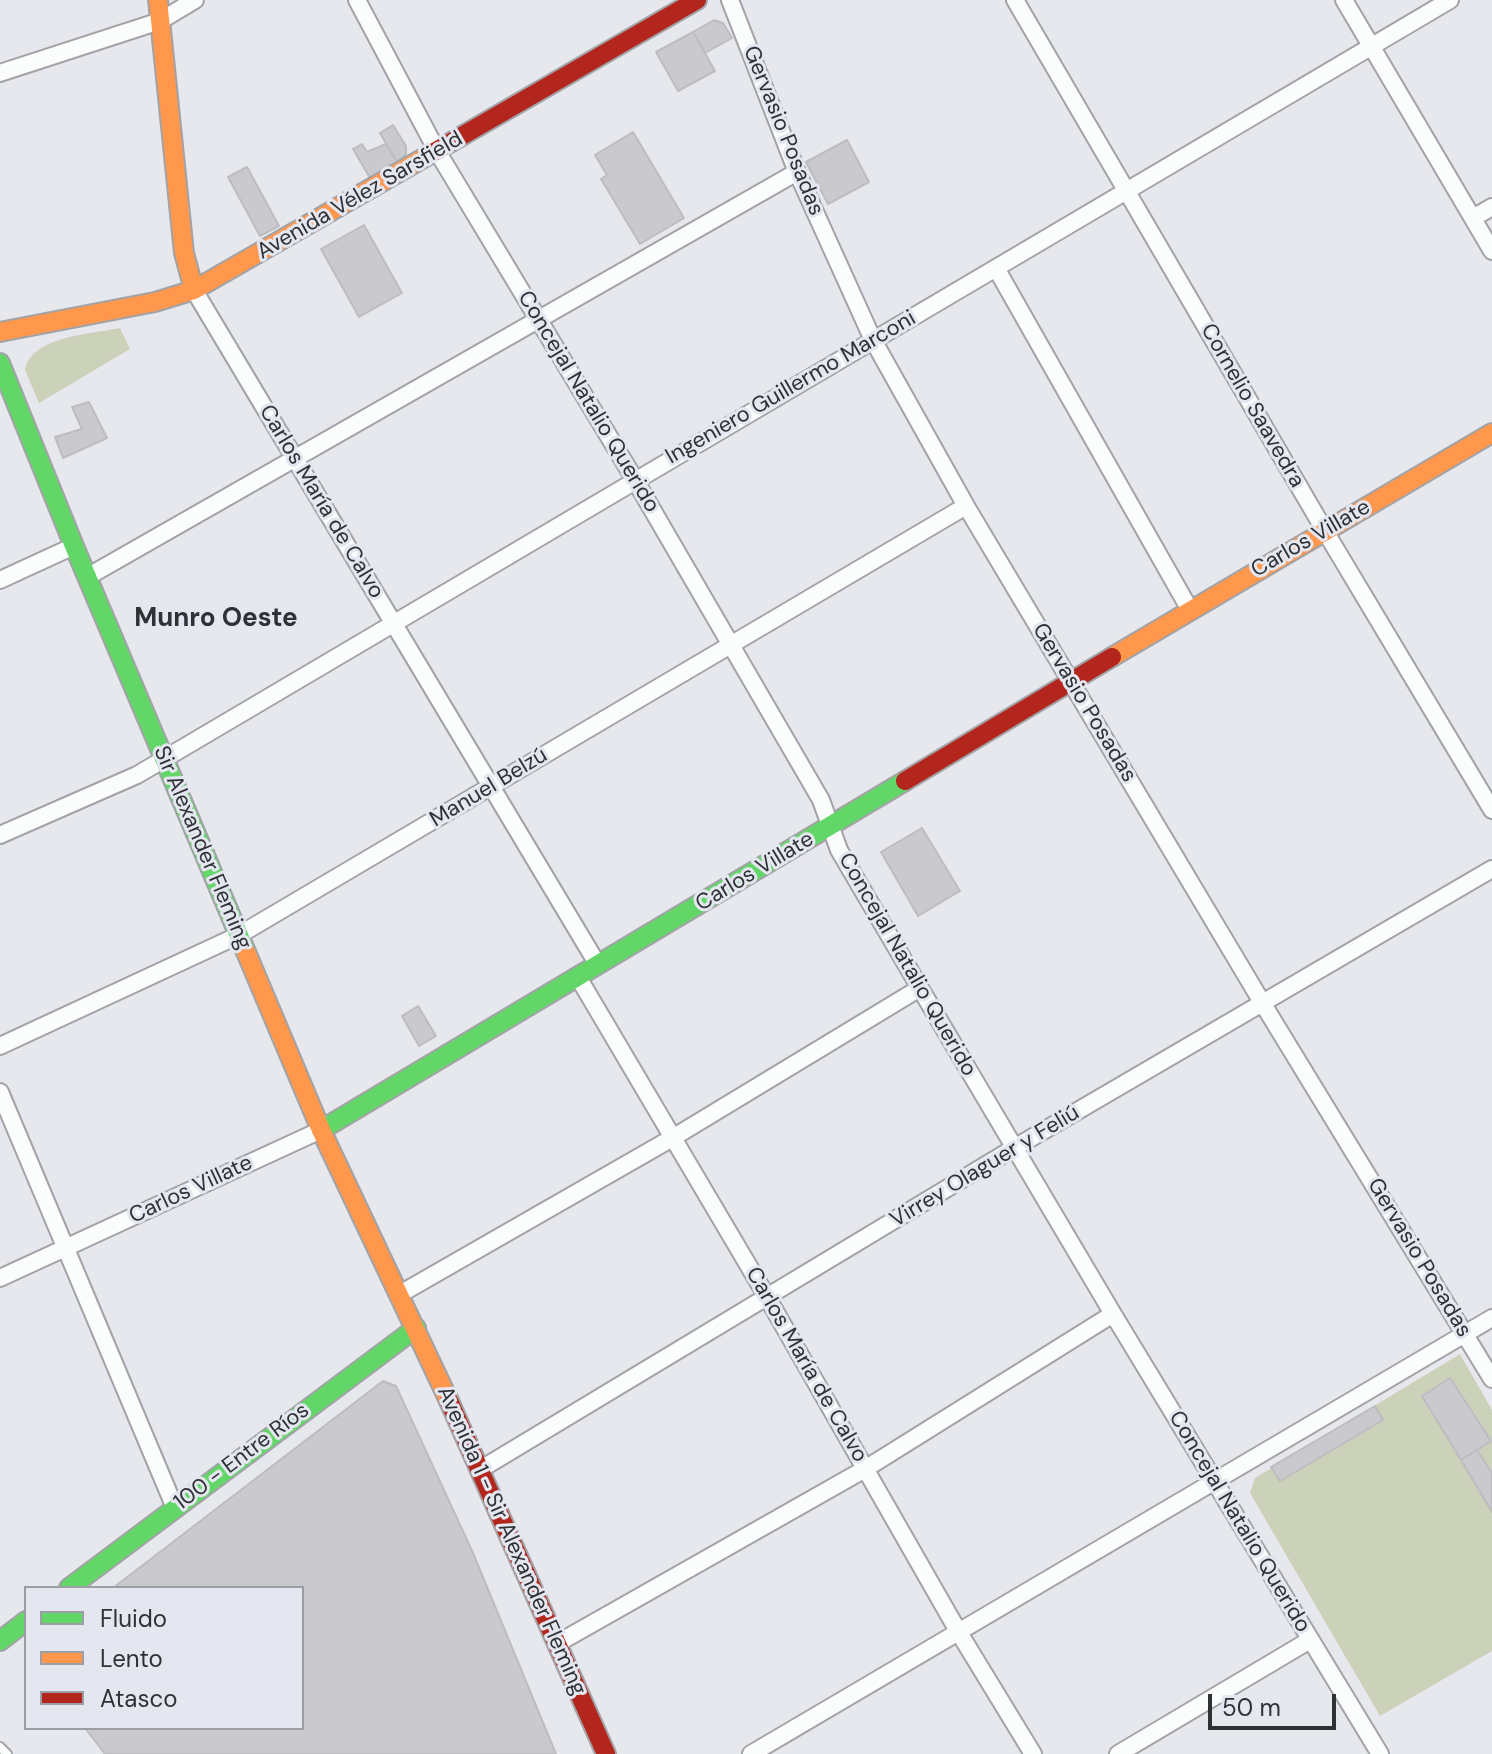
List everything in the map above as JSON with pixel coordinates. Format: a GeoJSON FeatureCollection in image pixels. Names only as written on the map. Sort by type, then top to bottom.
{"type":"FeatureCollection","features":[{"type":"Feature","properties":{"kind":"main road","name":"Carlos María de Calvo"},"geometry":{"type":"LineString","coordinates":[[158,0],[184,253],[194,290]]}},
{"type":"Feature","properties":{"kind":"main road","name":"Avenida Vélez Sarsfield"},"geometry":{"type":"LineString","coordinates":[[0,332],[155,302],[194,290],[437,151],[673,6],[697,0]]}},
{"type":"Feature","properties":{"kind":"main road","name":"Sir Alexander Fleming"},"geometry":{"type":"LineString","coordinates":[[0,363],[321,1130],[416,1328]]}},
{"type":"Feature","properties":{"kind":"main road","name":"Carlos Villate"},"geometry":{"type":"LineString","coordinates":[[321,1130],[1492,433]]}},
{"type":"Feature","properties":{"kind":"main road","name":"100 - Entre Ríos"},"geometry":{"type":"LineString","coordinates":[[72,1586],[416,1328]]}},
{"type":"Feature","properties":{"kind":"main road","name":"Avenida 1 - Sir Alexander Fleming"},"geometry":{"type":"LineString","coordinates":[[416,1328],[606,1754]]}},
{"type":"Feature","properties":{"kind":"main road"},"geometry":{"type":"LineString","coordinates":[[0,1641],[24,1623]]}},
{"type":"Feature","properties":{"kind":"street"},"geometry":{"type":"LineString","coordinates":[[0,73],[160,21],[195,0]]}},
{"type":"Feature","properties":{"kind":"street","name":"Concejal Natalio Querido"},"geometry":{"type":"LineString","coordinates":[[357,0],[437,151],[635,480],[821,800],[839,850],[1113,1314],[1380,1754]]}},
{"type":"Feature","properties":{"kind":"street","name":"Gervasio Posadas"},"geometry":{"type":"LineString","coordinates":[[730,0],[797,172],[873,340],[966,506],[1263,1004],[1492,1379]]}},
{"type":"Feature","properties":{"kind":"street","name":"Cornelio Saavedra"},"geometry":{"type":"LineString","coordinates":[[1015,0],[1492,810]]}},
{"type":"Feature","properties":{"kind":"street"},"geometry":{"type":"LineString","coordinates":[[1344,0],[1492,251]]}},
{"type":"Feature","properties":{"kind":"street","name":"Ingeniero Guillermo Marconi"},"geometry":{"type":"LineString","coordinates":[[0,835],[137,775],[1450,0]]}},
{"type":"Feature","properties":{"kind":"street"},"geometry":{"type":"LineString","coordinates":[[87,577],[797,172]]}},
{"type":"Feature","properties":{"kind":"street"},"geometry":{"type":"LineString","coordinates":[[1473,218],[1492,207]]}},
{"type":"Feature","properties":{"kind":"street"},"geometry":{"type":"LineString","coordinates":[[996,268],[1190,610]]}},
{"type":"Feature","properties":{"kind":"street","name":"Carlos María de Calvo"},"geometry":{"type":"LineString","coordinates":[[194,290],[598,965]]}},
{"type":"Feature","properties":{"kind":"street","name":"Manuel Belzú"},"geometry":{"type":"LineString","coordinates":[[0,1046],[239,935],[966,506]]}},
{"type":"Feature","properties":{"kind":"street"},"geometry":{"type":"LineString","coordinates":[[0,580],[74,546]]}},
{"type":"Feature","properties":{"kind":"street","name":"Virrey Olaguer y Feliú"},"geometry":{"type":"LineString","coordinates":[[481,1469],[1014,1148],[1492,869]]}},
{"type":"Feature","properties":{"kind":"street","name":"Carlos María de Calvo"},"geometry":{"type":"LineString","coordinates":[[578,977],[767,1297],[958,1631],[1033,1754]]}},
{"type":"Feature","properties":{"kind":"street"},"geometry":{"type":"LineString","coordinates":[[400,1294],[674,1137],[920,988]]}},
{"type":"Feature","properties":{"kind":"street"},"geometry":{"type":"LineString","coordinates":[[0,1092],[175,1508]]}},
{"type":"Feature","properties":{"kind":"street","name":"Carlos Villate"},"geometry":{"type":"LineString","coordinates":[[0,1278],[321,1130]]}},
{"type":"Feature","properties":{"kind":"street"},"geometry":{"type":"LineString","coordinates":[[558,1643],[865,1469],[1113,1314]]}},
{"type":"Feature","properties":{"kind":"street"},"geometry":{"type":"LineString","coordinates":[[751,1754],[1492,1318]]}},
{"type":"Feature","properties":{"kind":"street"},"geometry":{"type":"LineString","coordinates":[[1118,1754],[1310,1640]]}},
{"type":"Feature","properties":{"kind":"lane"},"geometry":{"type":"LineString","coordinates":[[0,1747],[7,1754]]}},
{"type":"Feature","properties":{"kind":"green space"},"geometry":{"type":"Polygon","coordinates":[[[120,328],[130,349],[39,403],[25,370],[38,350],[64,338],[120,328]]]}},
{"type":"Feature","properties":{"kind":"green space"},"geometry":{"type":"Polygon","coordinates":[[[1460,1354],[1492,1410],[1492,1651],[1380,1716],[1250,1493],[1255,1478],[1460,1354]]]}},
{"type":"Feature","properties":{"kind":"building"},"geometry":{"type":"Polygon","coordinates":[[[714,20],[723,23],[732,38],[705,53],[693,32],[714,20]]]}},
{"type":"Feature","properties":{"kind":"building"},"geometry":{"type":"Polygon","coordinates":[[[693,32],[715,71],[678,91],[656,52],[693,32]]]}},
{"type":"Feature","properties":{"kind":"building"},"geometry":{"type":"Polygon","coordinates":[[[393,125],[406,146],[406,154],[397,162],[380,133],[393,125]]]}},
{"type":"Feature","properties":{"kind":"building"},"geometry":{"type":"Polygon","coordinates":[[[633,132],[684,218],[640,244],[601,179],[607,175],[595,155],[633,132]]]}},
{"type":"Feature","properties":{"kind":"building"},"geometry":{"type":"Polygon","coordinates":[[[847,140],[869,182],[828,204],[806,162],[847,140]]]}},
{"type":"Feature","properties":{"kind":"building"},"geometry":{"type":"Polygon","coordinates":[[[362,144],[367,152],[386,144],[397,162],[370,178],[353,149],[362,144]]]}},
{"type":"Feature","properties":{"kind":"building"},"geometry":{"type":"Polygon","coordinates":[[[247,167],[279,226],[260,236],[228,177],[247,167]]]}},
{"type":"Feature","properties":{"kind":"building"},"geometry":{"type":"Polygon","coordinates":[[[364,225],[402,293],[359,317],[321,249],[364,225]]]}},
{"type":"Feature","properties":{"kind":"building"},"geometry":{"type":"Polygon","coordinates":[[[89,402],[107,438],[63,458],[55,437],[82,429],[72,407],[89,402]]]}},
{"type":"Feature","properties":{"kind":"building"},"geometry":{"type":"Polygon","coordinates":[[[922,828],[960,891],[918,916],[881,852],[922,828]]]}},
{"type":"Feature","properties":{"kind":"building"},"geometry":{"type":"Polygon","coordinates":[[[418,1006],[436,1036],[419,1046],[402,1016],[418,1006]]]}},
{"type":"Feature","properties":{"kind":"building"},"geometry":{"type":"Polygon","coordinates":[[[1450,1378],[1491,1441],[1461,1460],[1422,1396],[1450,1378]]]}},
{"type":"Feature","properties":{"kind":"building"},"geometry":{"type":"Polygon","coordinates":[[[383,1381],[396,1386],[473,1553],[556,1754],[105,1754],[87,1730],[304,1730],[304,1586],[116,1586],[383,1381]]]}},
{"type":"Feature","properties":{"kind":"building"},"geometry":{"type":"Polygon","coordinates":[[[1375,1406],[1383,1420],[1280,1481],[1271,1467],[1375,1406]]]}},
{"type":"Feature","properties":{"kind":"building"},"geometry":{"type":"Polygon","coordinates":[[[1477,1450],[1492,1473],[1492,1512],[1461,1460],[1477,1450]]]}},
{"type":"Feature","properties":{"kind":"traffic: fast"},"geometry":{"type":"LineString","coordinates":[[0,363],[246,952]]}},
{"type":"Feature","properties":{"kind":"traffic: fast"},"geometry":{"type":"LineString","coordinates":[[321,1130],[905,781]]}},
{"type":"Feature","properties":{"kind":"traffic: fast"},"geometry":{"type":"LineString","coordinates":[[72,1586],[416,1328]]}},
{"type":"Feature","properties":{"kind":"traffic: fast"},"geometry":{"type":"LineString","coordinates":[[0,1641],[24,1623]]}},
{"type":"Feature","properties":{"kind":"traffic: slow"},"geometry":{"type":"LineString","coordinates":[[158,0],[184,253],[194,290]]}},
{"type":"Feature","properties":{"kind":"traffic: slow"},"geometry":{"type":"LineString","coordinates":[[0,332],[155,302],[194,290],[434,152]]}},
{"type":"Feature","properties":{"kind":"traffic: slow"},"geometry":{"type":"LineString","coordinates":[[1112,657],[1492,433]]}},
{"type":"Feature","properties":{"kind":"traffic: slow"},"geometry":{"type":"LineString","coordinates":[[246,952],[321,1130],[449,1401]]}},
{"type":"Feature","properties":{"kind":"traffic: jam"},"geometry":{"type":"LineString","coordinates":[[434,152],[697,0]]}},
{"type":"Feature","properties":{"kind":"traffic: jam"},"geometry":{"type":"LineString","coordinates":[[905,781],[1112,657]]}},
{"type":"Feature","properties":{"kind":"traffic: jam"},"geometry":{"type":"LineString","coordinates":[[449,1401],[606,1754]]}},
{"type":"Feature","properties":{"kind":"district","name":"Munro Oeste"},"geometry":{"type":"Point","coordinates":[216,619]}}]}
